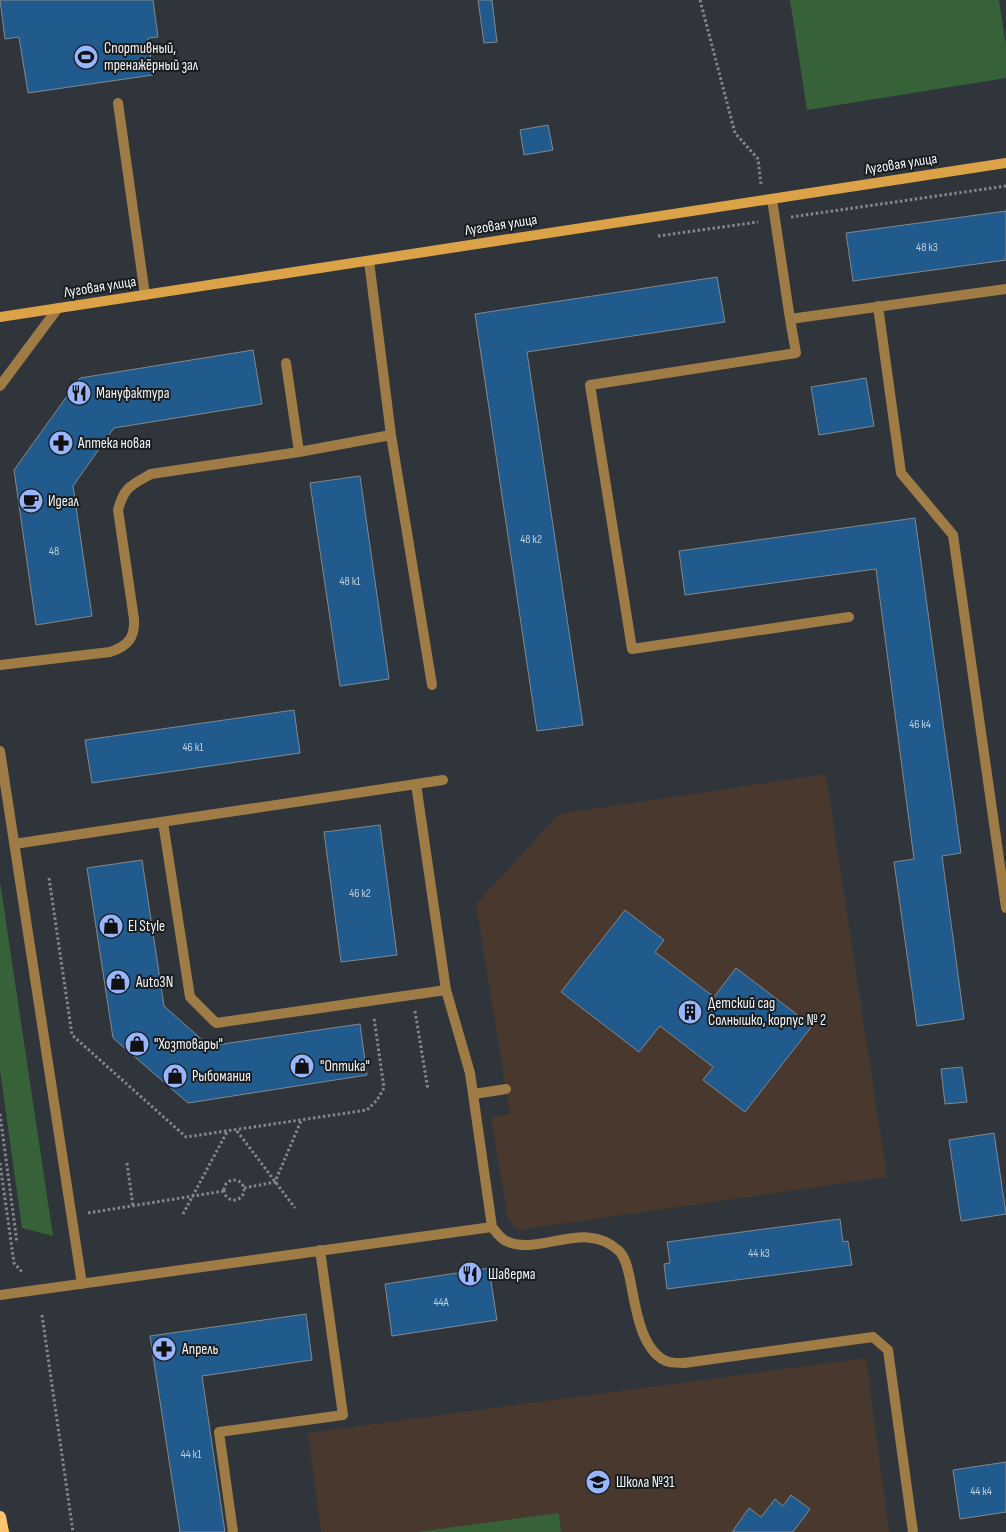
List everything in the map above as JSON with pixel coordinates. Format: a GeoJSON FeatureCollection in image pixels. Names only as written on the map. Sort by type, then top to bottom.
{"type":"FeatureCollection","features":[{"type":"Feature","properties":{"kind":"main road","name":"Луговая улица"},"geometry":{"type":"LineString","coordinates":[[0,317],[1006,163]]}},
{"type":"Feature","properties":{"kind":"main road"},"geometry":{"type":"LineString","coordinates":[[0,1516],[2,1532]]}},
{"type":"Feature","properties":{"kind":"lane"},"geometry":{"type":"LineString","coordinates":[[118,103],[146,295]]}},
{"type":"Feature","properties":{"kind":"lane"},"geometry":{"type":"LineString","coordinates":[[768,199],[796,354],[590,384],[632,649],[849,617]]}},
{"type":"Feature","properties":{"kind":"lane"},"geometry":{"type":"LineString","coordinates":[[369,261],[391,435],[432,686]]}},
{"type":"Feature","properties":{"kind":"lane"},"geometry":{"type":"LineString","coordinates":[[790,319],[1006,289]]}},
{"type":"Feature","properties":{"kind":"lane"},"geometry":{"type":"LineString","coordinates":[[878,306],[901,473],[953,535],[1006,908]]}},
{"type":"Feature","properties":{"kind":"lane"},"geometry":{"type":"LineString","coordinates":[[0,386],[58,308]]}},
{"type":"Feature","properties":{"kind":"lane"},"geometry":{"type":"LineString","coordinates":[[286,363],[299,452]]}},
{"type":"Feature","properties":{"kind":"lane"},"geometry":{"type":"LineString","coordinates":[[0,666],[110,652],[124,647],[131,640],[135,630],[134,619],[118,510],[122,494],[134,484],[151,474],[299,452],[391,435]]}},
{"type":"Feature","properties":{"kind":"lane"},"geometry":{"type":"LineString","coordinates":[[0,751],[82,1284]]}},
{"type":"Feature","properties":{"kind":"lane"},"geometry":{"type":"LineString","coordinates":[[14,844],[443,780]]}},
{"type":"Feature","properties":{"kind":"lane"},"geometry":{"type":"LineString","coordinates":[[416,784],[446,990],[470,1073],[492,1227],[504,1240],[520,1246],[576,1237],[600,1239],[620,1251],[628,1267],[641,1331],[651,1348],[668,1362],[684,1363],[873,1338],[888,1350],[913,1532]]}},
{"type":"Feature","properties":{"kind":"lane"},"geometry":{"type":"LineString","coordinates":[[163,822],[190,996],[216,1023],[446,990]]}},
{"type":"Feature","properties":{"kind":"lane"},"geometry":{"type":"LineString","coordinates":[[474,1094],[506,1089]]}},
{"type":"Feature","properties":{"kind":"lane"},"geometry":{"type":"LineString","coordinates":[[0,1295],[492,1227]]}},
{"type":"Feature","properties":{"kind":"lane"},"geometry":{"type":"LineString","coordinates":[[233,1532],[219,1432],[343,1415],[320,1250]]}},
{"type":"Feature","properties":{"kind":"path"},"geometry":{"type":"LineString","coordinates":[[700,0],[735,132],[758,159],[768,199]]}},
{"type":"Feature","properties":{"kind":"path"},"geometry":{"type":"LineString","coordinates":[[49,878],[72,1035],[186,1137],[237,1131],[367,1110],[377,1100],[384,1088],[373,1014]]}},
{"type":"Feature","properties":{"kind":"path"},"geometry":{"type":"LineString","coordinates":[[414,1008],[428,1090]]}},
{"type":"Feature","properties":{"kind":"path"},"geometry":{"type":"LineString","coordinates":[[0,1114],[17,1243]]}},
{"type":"Feature","properties":{"kind":"path"},"geometry":{"type":"LineString","coordinates":[[275,1182],[301,1120]]}},
{"type":"Feature","properties":{"kind":"path"},"geometry":{"type":"LineString","coordinates":[[237,1131],[295,1208]]}},
{"type":"Feature","properties":{"kind":"path"},"geometry":{"type":"LineString","coordinates":[[183,1214],[227,1132]]}},
{"type":"Feature","properties":{"kind":"path"},"geometry":{"type":"LineString","coordinates":[[127,1163],[133,1206]]}},
{"type":"Feature","properties":{"kind":"path"},"geometry":{"type":"LineString","coordinates":[[0,1164],[14,1263],[38,1290]]}},
{"type":"Feature","properties":{"kind":"path"},"geometry":{"type":"LineString","coordinates":[[234,1180],[240,1182],[244,1188],[243,1194],[234,1200],[228,1198],[224,1191],[226,1184],[234,1180]]}},
{"type":"Feature","properties":{"kind":"path"},"geometry":{"type":"LineString","coordinates":[[244,1188],[275,1182]]}},
{"type":"Feature","properties":{"kind":"path"},"geometry":{"type":"LineString","coordinates":[[87,1205],[88,1213],[224,1191]]}},
{"type":"Feature","properties":{"kind":"path"},"geometry":{"type":"LineString","coordinates":[[42,1315],[73,1532]]}},
{"type":"Feature","properties":{"kind":"shaded area"},"geometry":{"type":"Polygon","coordinates":[[[826,774],[887,1177],[518,1230],[508,1218],[491,1117],[510,1114],[476,904],[559,814],[826,774]]]}},
{"type":"Feature","properties":{"kind":"shaded area","name":"Школа №31"},"geometry":{"type":"Polygon","coordinates":[[[866,1358],[889,1532],[321,1532],[308,1433],[866,1358]]]}},
{"type":"Feature","properties":{"kind":"green space"},"geometry":{"type":"Polygon","coordinates":[[[790,0],[999,0],[1006,45],[1006,78],[807,110],[790,0]]]}},
{"type":"Feature","properties":{"kind":"green space"},"geometry":{"type":"Polygon","coordinates":[[[0,882],[53,1236],[22,1228],[0,1070],[0,882]]]}},
{"type":"Feature","properties":{"kind":"green space"},"geometry":{"type":"Polygon","coordinates":[[[559,1513],[561,1532],[417,1532],[559,1513]]]}},
{"type":"Feature","properties":{"kind":"building","name":"Спортивный, тренажёрный зал"},"geometry":{"type":"Polygon","coordinates":[[[0,0],[153,0],[158,37],[148,38],[153,75],[28,93],[19,37],[5,39],[0,0]]]}},
{"type":"Feature","properties":{"kind":"building"},"geometry":{"type":"Polygon","coordinates":[[[478,0],[492,0],[497,42],[484,43],[478,0]]]}},
{"type":"Feature","properties":{"kind":"building"},"geometry":{"type":"Polygon","coordinates":[[[548,125],[553,150],[524,155],[520,130],[548,125]]]}},
{"type":"Feature","properties":{"kind":"building"},"geometry":{"type":"Polygon","coordinates":[[[1006,211],[1006,260],[853,281],[846,233],[1006,211]]]}},
{"type":"Feature","properties":{"kind":"building"},"geometry":{"type":"Polygon","coordinates":[[[717,277],[725,322],[527,352],[583,725],[537,731],[475,314],[717,277]]]}},
{"type":"Feature","properties":{"kind":"building"},"geometry":{"type":"Polygon","coordinates":[[[253,350],[262,404],[114,428],[73,486],[92,616],[36,625],[14,470],[80,378],[253,350]]]}},
{"type":"Feature","properties":{"kind":"building"},"geometry":{"type":"Polygon","coordinates":[[[866,378],[874,426],[819,435],[811,387],[866,378]]]}},
{"type":"Feature","properties":{"kind":"building"},"geometry":{"type":"Polygon","coordinates":[[[360,476],[389,679],[340,686],[310,483],[360,476]]]}},
{"type":"Feature","properties":{"kind":"building"},"geometry":{"type":"Polygon","coordinates":[[[915,518],[961,853],[942,856],[964,1019],[917,1026],[894,862],[914,859],[876,569],[685,595],[679,551],[915,518]]]}},
{"type":"Feature","properties":{"kind":"building"},"geometry":{"type":"Polygon","coordinates":[[[294,710],[300,753],[92,783],[85,740],[294,710]]]}},
{"type":"Feature","properties":{"kind":"building"},"geometry":{"type":"Polygon","coordinates":[[[380,825],[397,955],[341,962],[324,832],[380,825]]]}},
{"type":"Feature","properties":{"kind":"building"},"geometry":{"type":"Polygon","coordinates":[[[142,860],[164,1006],[209,1046],[360,1024],[367,1075],[188,1103],[113,1038],[87,868],[142,860]]]}},
{"type":"Feature","properties":{"kind":"building","name":"Детский сад Солнышко, корпус № 2"},"geometry":{"type":"Polygon","coordinates":[[[625,910],[664,940],[655,952],[714,997],[736,968],[812,1026],[745,1112],[703,1080],[713,1067],[660,1026],[639,1052],[561,992],[625,910]]]}},
{"type":"Feature","properties":{"kind":"building"},"geometry":{"type":"Polygon","coordinates":[[[962,1067],[967,1102],[945,1104],[941,1069],[962,1067]]]}},
{"type":"Feature","properties":{"kind":"building"},"geometry":{"type":"Polygon","coordinates":[[[994,1133],[1006,1214],[961,1221],[949,1140],[994,1133]]]}},
{"type":"Feature","properties":{"kind":"building"},"geometry":{"type":"Polygon","coordinates":[[[840,1219],[843,1242],[848,1241],[852,1265],[667,1289],[664,1264],[670,1263],[667,1242],[840,1219]]]}},
{"type":"Feature","properties":{"kind":"building"},"geometry":{"type":"Polygon","coordinates":[[[489,1268],[497,1320],[392,1336],[385,1284],[489,1268]]]}},
{"type":"Feature","properties":{"kind":"building"},"geometry":{"type":"Polygon","coordinates":[[[306,1314],[312,1360],[202,1376],[225,1532],[180,1532],[150,1336],[306,1314]]]}},
{"type":"Feature","properties":{"kind":"building"},"geometry":{"type":"Polygon","coordinates":[[[1006,1462],[1006,1512],[960,1519],[953,1470],[1006,1462]]]}},
{"type":"Feature","properties":{"kind":"building"},"geometry":{"type":"Polygon","coordinates":[[[791,1495],[810,1509],[793,1532],[732,1532],[749,1508],[761,1517],[775,1499],[783,1506],[791,1495]]]}},
{"type":"Feature","properties":{"kind":"place","name":"Спортивный, тренажёрный зал"},"geometry":{"type":"Point","coordinates":[86,57]}},
{"type":"Feature","properties":{"kind":"place","name":"Мануфактура"},"geometry":{"type":"Point","coordinates":[79,393]}},
{"type":"Feature","properties":{"kind":"place","name":"Аптека новая"},"geometry":{"type":"Point","coordinates":[61,443]}},
{"type":"Feature","properties":{"kind":"place","name":"Идеал"},"geometry":{"type":"Point","coordinates":[31,501]}},
{"type":"Feature","properties":{"kind":"place","name":"El Style"},"geometry":{"type":"Point","coordinates":[111,926]}},
{"type":"Feature","properties":{"kind":"place","name":"Auto3N"},"geometry":{"type":"Point","coordinates":[118,982]}},
{"type":"Feature","properties":{"kind":"place","name":"Детский сад Солнышко, корпус № 2"},"geometry":{"type":"Point","coordinates":[690,1012]}},
{"type":"Feature","properties":{"kind":"place","name":"\"Хозтовары\""},"geometry":{"type":"Point","coordinates":[137,1044]}},
{"type":"Feature","properties":{"kind":"place","name":"\"Оптика\""},"geometry":{"type":"Point","coordinates":[302,1066]}},
{"type":"Feature","properties":{"kind":"place","name":"Рыбомания"},"geometry":{"type":"Point","coordinates":[175,1076]}},
{"type":"Feature","properties":{"kind":"place","name":"Шаверма"},"geometry":{"type":"Point","coordinates":[470,1274]}},
{"type":"Feature","properties":{"kind":"place","name":"Апрель"},"geometry":{"type":"Point","coordinates":[164,1349]}},
{"type":"Feature","properties":{"kind":"place","name":"Школа №31"},"geometry":{"type":"Point","coordinates":[598,1482]}}]}
